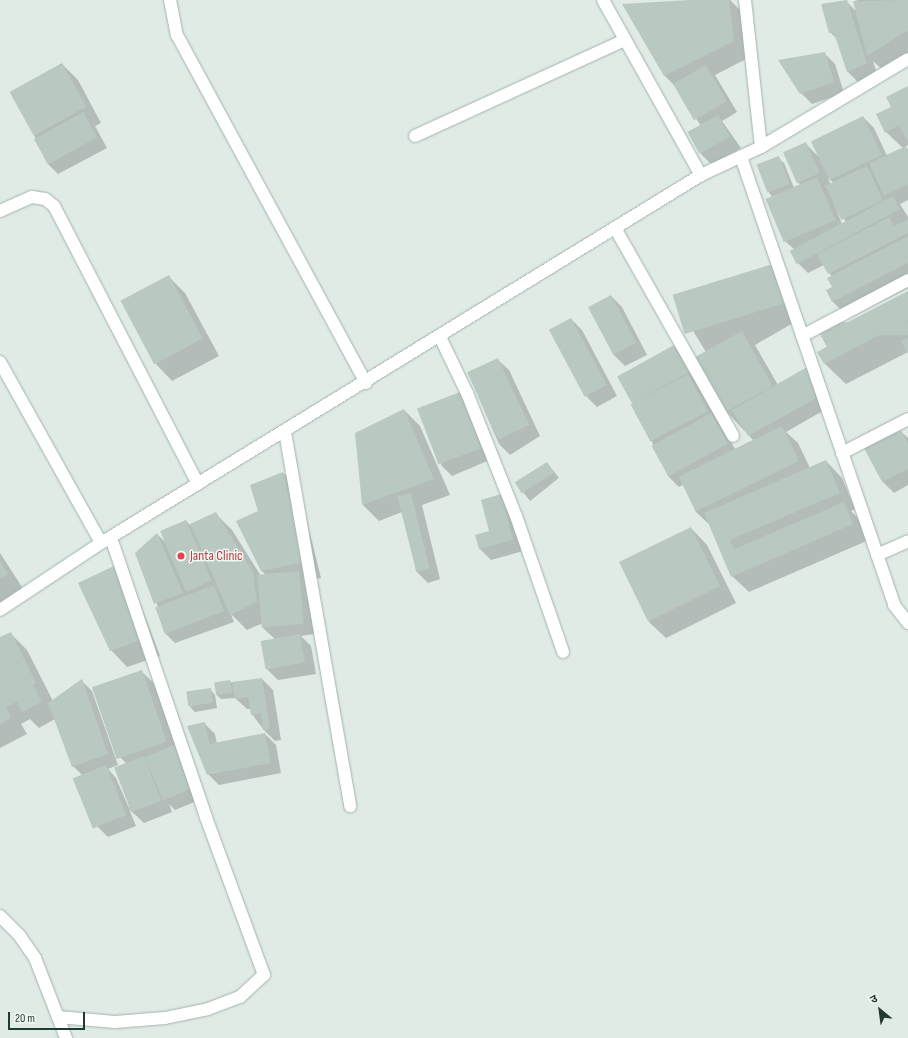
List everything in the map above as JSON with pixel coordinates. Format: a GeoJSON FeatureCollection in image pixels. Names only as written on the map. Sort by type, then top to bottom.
{"type":"FeatureCollection","features":[{"type":"Feature","properties":{"kind":"street"},"geometry":{"type":"LineString","coordinates":[[170,0],[178,35],[366,383]]}},
{"type":"Feature","properties":{"kind":"street"},"geometry":{"type":"LineString","coordinates":[[602,0],[701,175]]}},
{"type":"Feature","properties":{"kind":"street"},"geometry":{"type":"LineString","coordinates":[[745,0],[761,147]]}},
{"type":"Feature","properties":{"kind":"street"},"geometry":{"type":"LineString","coordinates":[[415,136],[625,40]]}},
{"type":"Feature","properties":{"kind":"street"},"geometry":{"type":"LineString","coordinates":[[0,610],[106,540],[366,383],[701,175],[761,147],[908,59]]}},
{"type":"Feature","properties":{"kind":"street"},"geometry":{"type":"LineString","coordinates":[[741,157],[894,605],[908,623]]}},
{"type":"Feature","properties":{"kind":"street"},"geometry":{"type":"LineString","coordinates":[[0,211],[32,197],[45,199],[54,206],[198,484]]}},
{"type":"Feature","properties":{"kind":"street"},"geometry":{"type":"LineString","coordinates":[[615,228],[732,436]]}},
{"type":"Feature","properties":{"kind":"street"},"geometry":{"type":"LineString","coordinates":[[802,336],[908,280]]}},
{"type":"Feature","properties":{"kind":"street"},"geometry":{"type":"LineString","coordinates":[[440,337],[467,393],[516,516],[563,652]]}},
{"type":"Feature","properties":{"kind":"street"},"geometry":{"type":"LineString","coordinates":[[0,362],[106,540],[264,975],[240,997],[208,1010],[172,1017],[115,1022],[58,1017]]}},
{"type":"Feature","properties":{"kind":"street"},"geometry":{"type":"LineString","coordinates":[[842,453],[908,419]]}},
{"type":"Feature","properties":{"kind":"street"},"geometry":{"type":"LineString","coordinates":[[285,432],[350,806]]}},
{"type":"Feature","properties":{"kind":"street"},"geometry":{"type":"LineString","coordinates":[[877,555],[908,541]]}},
{"type":"Feature","properties":{"kind":"street"},"geometry":{"type":"LineString","coordinates":[[0,916],[19,935],[35,958],[66,1038]]}},
{"type":"Feature","properties":{"kind":"building"},"geometry":{"type":"Polygon","coordinates":[[[690,0],[729,0],[734,41],[664,76],[622,4],[690,0]]]}},
{"type":"Feature","properties":{"kind":"building"},"geometry":{"type":"Polygon","coordinates":[[[847,0],[867,63],[847,72],[834,33],[829,33],[821,4],[847,0]]]}},
{"type":"Feature","properties":{"kind":"building"},"geometry":{"type":"Polygon","coordinates":[[[908,0],[908,30],[867,56],[853,1],[908,0]]]}},
{"type":"Feature","properties":{"kind":"building"},"geometry":{"type":"Polygon","coordinates":[[[825,52],[834,82],[800,94],[778,60],[825,52]]]}},
{"type":"Feature","properties":{"kind":"building"},"geometry":{"type":"Polygon","coordinates":[[[62,63],[86,107],[34,136],[10,92],[62,63]]]}},
{"type":"Feature","properties":{"kind":"building"},"geometry":{"type":"Polygon","coordinates":[[[706,65],[727,101],[694,120],[673,84],[706,65]]]}},
{"type":"Feature","properties":{"kind":"building"},"geometry":{"type":"Polygon","coordinates":[[[908,86],[908,142],[899,125],[885,133],[876,114],[891,107],[886,97],[908,86]]]}},
{"type":"Feature","properties":{"kind":"building"},"geometry":{"type":"Polygon","coordinates":[[[83,112],[97,137],[48,165],[34,139],[83,112]]]}},
{"type":"Feature","properties":{"kind":"building"},"geometry":{"type":"Polygon","coordinates":[[[718,115],[730,137],[700,154],[687,132],[718,115]]]}},
{"type":"Feature","properties":{"kind":"building"},"geometry":{"type":"Polygon","coordinates":[[[863,116],[882,155],[830,180],[811,141],[863,116]]]}},
{"type":"Feature","properties":{"kind":"building"},"geometry":{"type":"Polygon","coordinates":[[[806,142],[820,173],[797,183],[783,152],[806,142]]]}},
{"type":"Feature","properties":{"kind":"building"},"geometry":{"type":"Polygon","coordinates":[[[906,146],[908,151],[908,184],[884,196],[869,163],[906,146]]]}},
{"type":"Feature","properties":{"kind":"building"},"geometry":{"type":"Polygon","coordinates":[[[779,156],[790,184],[767,193],[757,165],[779,156]]]}},
{"type":"Feature","properties":{"kind":"building"},"geometry":{"type":"Polygon","coordinates":[[[867,166],[883,200],[841,220],[825,185],[867,166]]]}},
{"type":"Feature","properties":{"kind":"building"},"geometry":{"type":"Polygon","coordinates":[[[817,177],[835,220],[784,242],[765,199],[817,177]]]}},
{"type":"Feature","properties":{"kind":"building"},"geometry":{"type":"Polygon","coordinates":[[[893,196],[900,209],[797,264],[790,251],[893,196]]]}},
{"type":"Feature","properties":{"kind":"building"},"geometry":{"type":"Polygon","coordinates":[[[889,217],[894,226],[908,219],[908,233],[828,274],[817,254],[889,217]]]}},
{"type":"Feature","properties":{"kind":"building"},"geometry":{"type":"Polygon","coordinates":[[[908,236],[908,263],[832,302],[826,290],[832,287],[827,278],[908,236]]]}},
{"type":"Feature","properties":{"kind":"building"},"geometry":{"type":"Polygon","coordinates":[[[773,264],[785,303],[685,334],[673,295],[773,264]]]}},
{"type":"Feature","properties":{"kind":"building"},"geometry":{"type":"Polygon","coordinates":[[[169,275],[203,339],[154,364],[120,301],[169,275]]]}},
{"type":"Feature","properties":{"kind":"building"},"geometry":{"type":"Polygon","coordinates":[[[908,291],[908,320],[824,364],[817,352],[827,347],[821,336],[908,291]]]}},
{"type":"Feature","properties":{"kind":"building"},"geometry":{"type":"Polygon","coordinates":[[[611,295],[636,343],[613,355],[588,307],[611,295]]]}},
{"type":"Feature","properties":{"kind":"building"},"geometry":{"type":"Polygon","coordinates":[[[571,318],[607,385],[585,397],[549,330],[571,318]]]}},
{"type":"Feature","properties":{"kind":"building"},"geometry":{"type":"Polygon","coordinates":[[[819,322],[908,322],[908,335],[819,335],[819,322]]]}},
{"type":"Feature","properties":{"kind":"building"},"geometry":{"type":"Polygon","coordinates":[[[742,331],[773,386],[725,412],[695,357],[742,331]]]}},
{"type":"Feature","properties":{"kind":"building"},"geometry":{"type":"Polygon","coordinates":[[[908,338],[908,354],[901,341],[908,338]]]}},
{"type":"Feature","properties":{"kind":"building"},"geometry":{"type":"Polygon","coordinates":[[[674,345],[689,372],[632,404],[617,377],[674,345]]]}},
{"type":"Feature","properties":{"kind":"building"},"geometry":{"type":"Polygon","coordinates":[[[498,358],[529,425],[498,439],[467,372],[498,358]]]}},
{"type":"Feature","properties":{"kind":"building"},"geometry":{"type":"Polygon","coordinates":[[[809,366],[816,398],[748,436],[732,410],[809,366]]]}},
{"type":"Feature","properties":{"kind":"building"},"geometry":{"type":"Polygon","coordinates":[[[688,374],[708,411],[650,442],[631,405],[688,374]]]}},
{"type":"Feature","properties":{"kind":"building"},"geometry":{"type":"Polygon","coordinates":[[[460,392],[482,448],[439,464],[417,408],[460,392]]]}},
{"type":"Feature","properties":{"kind":"building"},"geometry":{"type":"Polygon","coordinates":[[[404,409],[434,479],[362,505],[355,433],[404,409]]]}},
{"type":"Feature","properties":{"kind":"building"},"geometry":{"type":"Polygon","coordinates":[[[711,413],[728,444],[668,477],[652,446],[711,413]]]}},
{"type":"Feature","properties":{"kind":"building"},"geometry":{"type":"Polygon","coordinates":[[[782,426],[799,461],[696,511],[679,476],[782,426]]]}},
{"type":"Feature","properties":{"kind":"building"},"geometry":{"type":"Polygon","coordinates":[[[901,430],[908,444],[908,469],[882,482],[864,448],[901,430]]]}},
{"type":"Feature","properties":{"kind":"building"},"geometry":{"type":"Polygon","coordinates":[[[826,460],[840,493],[730,540],[734,549],[844,502],[853,524],[731,577],[704,513],[826,460]]]}},
{"type":"Feature","properties":{"kind":"building"},"geometry":{"type":"Polygon","coordinates":[[[547,462],[554,473],[522,493],[515,482],[547,462]]]}},
{"type":"Feature","properties":{"kind":"building"},"geometry":{"type":"Polygon","coordinates":[[[283,472],[306,562],[261,571],[236,521],[258,511],[250,485],[283,472]]]}},
{"type":"Feature","properties":{"kind":"building"},"geometry":{"type":"Polygon","coordinates":[[[411,493],[430,569],[416,572],[397,496],[411,493]]]}},
{"type":"Feature","properties":{"kind":"building"},"geometry":{"type":"Polygon","coordinates":[[[501,494],[513,540],[479,549],[475,535],[489,531],[481,500],[501,494]]]}},
{"type":"Feature","properties":{"kind":"building"},"geometry":{"type":"Polygon","coordinates":[[[216,512],[253,572],[257,602],[230,615],[190,524],[216,512]]]}},
{"type":"Feature","properties":{"kind":"building"},"geometry":{"type":"Polygon","coordinates":[[[186,520],[212,581],[186,592],[160,531],[186,520]]]}},
{"type":"Feature","properties":{"kind":"building"},"geometry":{"type":"Polygon","coordinates":[[[691,527],[720,586],[648,621],[619,562],[691,527]]]}},
{"type":"Feature","properties":{"kind":"building"},"geometry":{"type":"Polygon","coordinates":[[[157,533],[183,593],[154,604],[135,553],[157,533]]]}},
{"type":"Feature","properties":{"kind":"building"},"geometry":{"type":"Polygon","coordinates":[[[0,560],[8,574],[0,579],[0,560]]]}},
{"type":"Feature","properties":{"kind":"building"},"geometry":{"type":"Polygon","coordinates":[[[116,565],[144,639],[110,651],[78,583],[116,565]]]}},
{"type":"Feature","properties":{"kind":"building"},"geometry":{"type":"Polygon","coordinates":[[[299,571],[304,624],[262,627],[257,575],[299,571]]]}},
{"type":"Feature","properties":{"kind":"building"},"geometry":{"type":"Polygon","coordinates":[[[214,585],[224,611],[165,634],[155,608],[214,585]]]}},
{"type":"Feature","properties":{"kind":"building"},"geometry":{"type":"Polygon","coordinates":[[[11,632],[36,683],[33,685],[42,702],[22,712],[17,702],[6,707],[11,718],[0,724],[0,637],[11,632]]]}},
{"type":"Feature","properties":{"kind":"building"},"geometry":{"type":"Polygon","coordinates":[[[300,634],[305,663],[266,670],[261,641],[300,634]]]}},
{"type":"Feature","properties":{"kind":"building"},"geometry":{"type":"Polygon","coordinates":[[[142,670],[167,742],[117,759],[92,687],[142,670]]]}},
{"type":"Feature","properties":{"kind":"building"},"geometry":{"type":"Polygon","coordinates":[[[262,678],[270,729],[263,730],[261,713],[251,715],[248,697],[235,699],[232,682],[262,678]]]}},
{"type":"Feature","properties":{"kind":"building"},"geometry":{"type":"Polygon","coordinates":[[[82,679],[108,754],[72,767],[48,703],[82,679]]]}},
{"type":"Feature","properties":{"kind":"building"},"geometry":{"type":"Polygon","coordinates":[[[230,680],[232,693],[216,695],[214,683],[230,680]]]}},
{"type":"Feature","properties":{"kind":"building"},"geometry":{"type":"Polygon","coordinates":[[[211,688],[213,703],[188,706],[186,691],[211,688]]]}},
{"type":"Feature","properties":{"kind":"building"},"geometry":{"type":"Polygon","coordinates":[[[205,722],[209,744],[265,733],[271,763],[207,775],[187,726],[205,722]]]}},
{"type":"Feature","properties":{"kind":"building"},"geometry":{"type":"Polygon","coordinates":[[[176,744],[194,787],[163,801],[145,757],[176,744]]]}},
{"type":"Feature","properties":{"kind":"building"},"geometry":{"type":"Polygon","coordinates":[[[144,756],[161,801],[131,812],[114,767],[144,756]]]}},
{"type":"Feature","properties":{"kind":"building"},"geometry":{"type":"Polygon","coordinates":[[[106,765],[126,815],[93,829],[73,778],[106,765]]]}},
{"type":"Feature","properties":{"kind":"place","name":"Janta Clinic"},"geometry":{"type":"Point","coordinates":[181,556]}}]}
